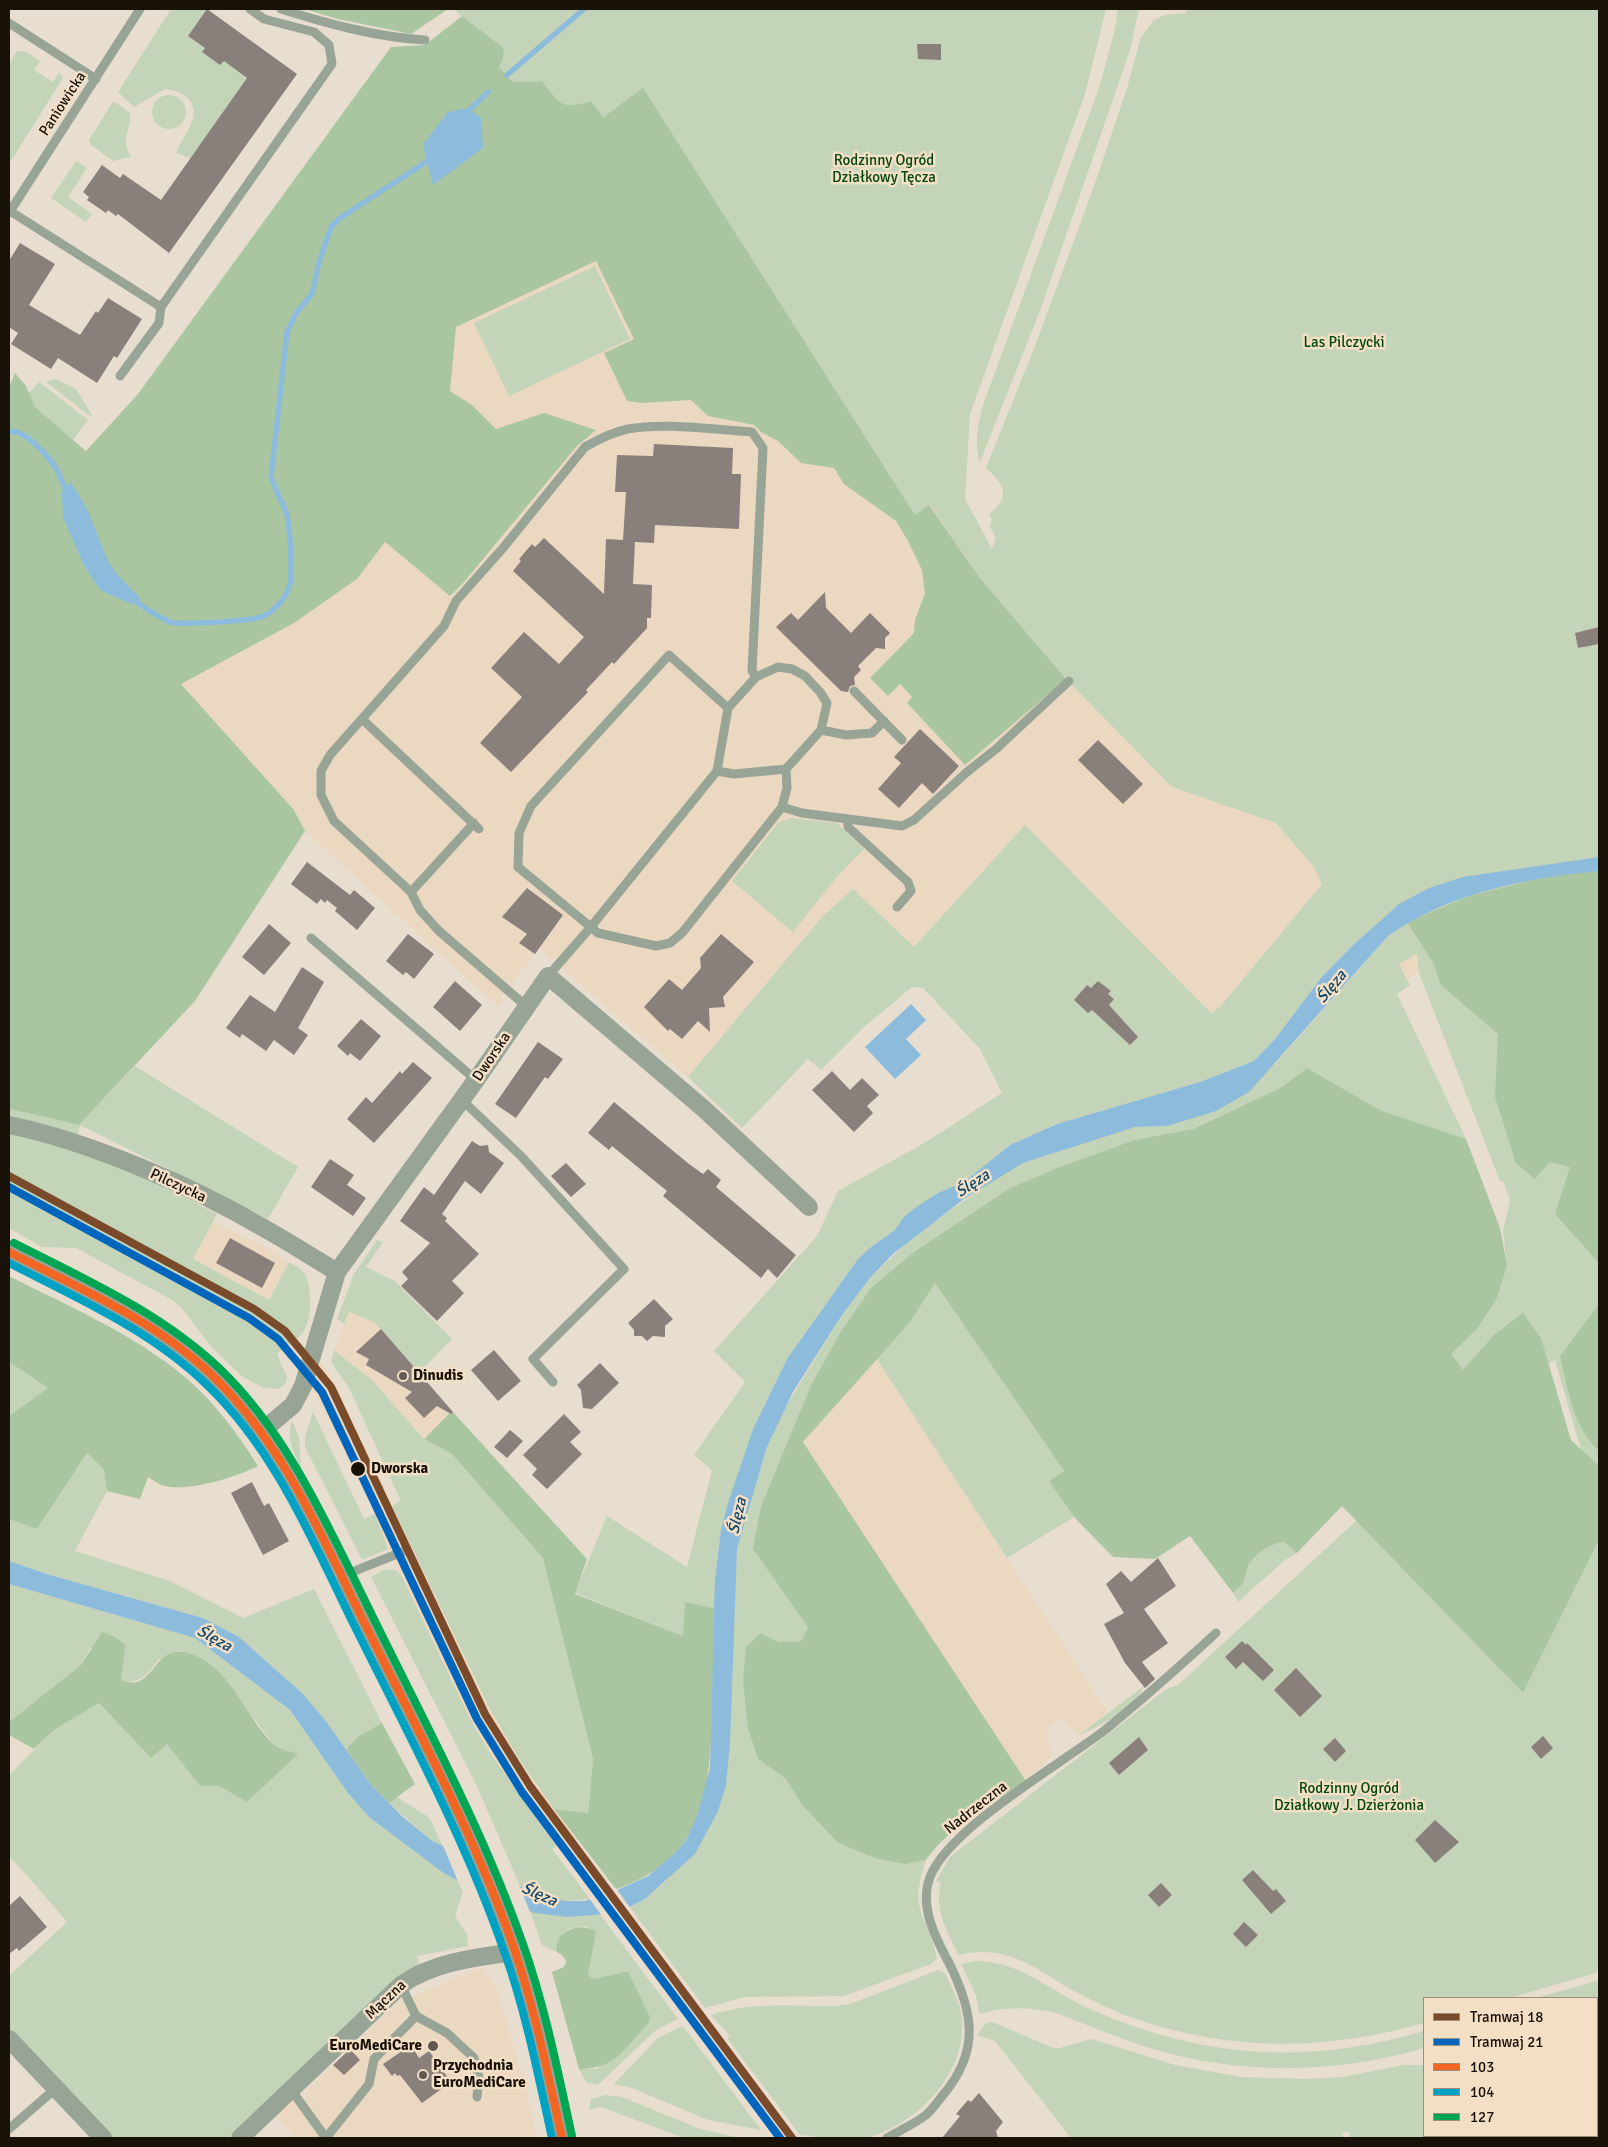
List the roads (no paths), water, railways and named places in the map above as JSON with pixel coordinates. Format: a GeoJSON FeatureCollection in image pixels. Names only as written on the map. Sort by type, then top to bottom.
{"type":"FeatureCollection","features":[{"type":"Feature","properties":{"kind":"street","name":"Dworska"},"geometry":{"type":"LineString","coordinates":[[261,1432],[293,1405],[303,1386],[337,1272],[462,1100],[548,976]]}},
{"type":"Feature","properties":{"kind":"street"},"geometry":{"type":"LineString","coordinates":[[548,976],[704,1109],[809,1207]]}},
{"type":"Feature","properties":{"kind":"street","name":"Pilczycka"},"geometry":{"type":"LineString","coordinates":[[9,1125],[75,1144],[148,1172],[254,1222],[337,1272]]}},
{"type":"Feature","properties":{"kind":"street"},"geometry":{"type":"LineString","coordinates":[[9,1252],[125,1314],[184,1352],[215,1378],[261,1432],[293,1484],[342,1577],[480,1860],[515,1952],[537,2026],[562,2138]]}},
{"type":"Feature","properties":{"kind":"street","name":"Mączna"},"geometry":{"type":"LineString","coordinates":[[240,2138],[292,2091],[401,1985],[429,1969],[515,1952]]}},
{"type":"Feature","properties":{"kind":"street"},"geometry":{"type":"LineString","coordinates":[[9,2039],[103,2138]]}},
{"type":"Feature","properties":{"kind":"lane","name":"Paniowicka"},"geometry":{"type":"LineString","coordinates":[[9,212],[140,9]]}},
{"type":"Feature","properties":{"kind":"lane"},"geometry":{"type":"LineString","coordinates":[[120,376],[159,323],[161,307],[332,64],[329,45],[314,32],[264,19],[250,9]]}},
{"type":"Feature","properties":{"kind":"lane"},"geometry":{"type":"LineString","coordinates":[[281,9],[392,38],[425,40]]}},
{"type":"Feature","properties":{"kind":"lane"},"geometry":{"type":"LineString","coordinates":[[9,24],[96,79]]}},
{"type":"Feature","properties":{"kind":"lane"},"geometry":{"type":"LineString","coordinates":[[9,212],[161,307]]}},
{"type":"Feature","properties":{"kind":"lane"},"geometry":{"type":"LineString","coordinates":[[526,1006],[439,931],[420,910],[411,892],[334,821],[321,796],[321,772],[330,755],[444,626],[456,601],[503,548],[585,447],[602,437],[629,429],[673,427],[752,432],[763,448],[752,671],[756,677]]}},
{"type":"Feature","properties":{"kind":"lane"},"geometry":{"type":"LineString","coordinates":[[728,708],[669,655],[530,806],[519,833],[518,866],[598,933],[656,946],[670,943],[682,933],[782,807],[787,788],[786,769]]}},
{"type":"Feature","properties":{"kind":"lane"},"geometry":{"type":"LineString","coordinates":[[548,976],[590,928],[717,771],[728,708],[756,677],[778,667],[792,669],[806,676],[827,703],[821,730],[786,769],[734,774],[717,771]]}},
{"type":"Feature","properties":{"kind":"lane"},"geometry":{"type":"LineString","coordinates":[[782,807],[802,813],[902,826],[914,820],[967,772],[996,750],[1069,681]]}},
{"type":"Feature","properties":{"kind":"lane"},"geometry":{"type":"LineString","coordinates":[[854,692],[902,740]]}},
{"type":"Feature","properties":{"kind":"lane"},"geometry":{"type":"LineString","coordinates":[[362,719],[477,826],[411,892]]}},
{"type":"Feature","properties":{"kind":"lane"},"geometry":{"type":"LineString","coordinates":[[821,730],[846,735],[872,733],[884,722]]}},
{"type":"Feature","properties":{"kind":"lane"},"geometry":{"type":"LineString","coordinates":[[848,819],[848,827],[908,882],[912,890],[897,907]]}},
{"type":"Feature","properties":{"kind":"lane"},"geometry":{"type":"LineString","coordinates":[[311,938],[476,1080]]}},
{"type":"Feature","properties":{"kind":"lane"},"geometry":{"type":"LineString","coordinates":[[462,1100],[521,1156],[624,1269],[533,1359],[553,1382]]}},
{"type":"Feature","properties":{"kind":"lane"},"geometry":{"type":"LineString","coordinates":[[342,1577],[407,1550]]}},
{"type":"Feature","properties":{"kind":"lane","name":"Nadrzeczna"},"geometry":{"type":"LineString","coordinates":[[887,2138],[926,2115],[960,2072],[969,2043],[970,2022],[962,1992],[933,1931],[926,1902],[930,1877],[947,1848],[970,1828],[1104,1730],[1216,1633]]}},
{"type":"Feature","properties":{"kind":"lane"},"geometry":{"type":"LineString","coordinates":[[401,1985],[416,2016],[447,2033],[474,2058],[479,2078],[477,2096]]}},
{"type":"Feature","properties":{"kind":"lane"},"geometry":{"type":"LineString","coordinates":[[292,2091],[326,2138],[370,2084],[374,2059],[416,2016]]}},
{"type":"Feature","properties":{"kind":"lane"},"geometry":{"type":"LineString","coordinates":[[9,2129],[55,2089]]}},
{"type":"Feature","properties":{"kind":"water"},"geometry":{"type":"Polygon","coordinates":[[[469,109],[481,118],[483,148],[433,185],[423,144],[448,112],[469,109]]]}},
{"type":"Feature","properties":{"kind":"water"},"geometry":{"type":"Polygon","coordinates":[[[71,482],[87,509],[107,559],[116,573],[140,598],[133,605],[100,590],[83,564],[63,517],[62,493],[71,482]]]}},
{"type":"Feature","properties":{"kind":"water","name":"Ślęza"},"geometry":{"type":"Polygon","coordinates":[[[1599,857],[1599,871],[1544,878],[1489,890],[1462,898],[1411,921],[1388,936],[1249,1092],[1216,1111],[1167,1126],[1135,1127],[1023,1163],[964,1199],[893,1254],[870,1278],[842,1315],[793,1392],[767,1447],[737,1549],[730,1743],[726,1785],[718,1811],[695,1854],[645,1899],[618,1913],[568,1917],[535,1913],[484,1895],[442,1872],[369,1817],[348,1793],[290,1710],[195,1638],[9,1584],[9,1561],[50,1575],[203,1618],[239,1637],[302,1693],[326,1721],[371,1785],[402,1816],[431,1840],[525,1889],[565,1901],[584,1901],[606,1895],[648,1876],[675,1853],[686,1840],[697,1816],[710,1768],[715,1578],[721,1530],[753,1429],[787,1359],[858,1259],[895,1230],[903,1218],[915,1208],[938,1193],[964,1182],[1010,1145],[1057,1124],[1200,1082],[1254,1061],[1275,1039],[1321,978],[1352,946],[1399,904],[1429,888],[1463,877],[1599,857]]]}},
{"type":"Feature","properties":{"kind":"water"},"geometry":{"type":"Polygon","coordinates":[[[911,1004],[926,1020],[906,1039],[921,1055],[895,1079],[865,1047],[911,1004]]]}},
{"type":"Feature","properties":{"kind":"waterway"},"geometry":{"type":"LineString","coordinates":[[507,75],[584,9]]}},
{"type":"Feature","properties":{"kind":"waterway"},"geometry":{"type":"LineString","coordinates":[[465,114],[488,92]]}},
{"type":"Feature","properties":{"kind":"waterway"},"geometry":{"type":"LineString","coordinates":[[131,597],[150,611],[170,622],[186,623],[230,621],[261,617],[274,609],[285,596],[289,587],[291,572],[289,527],[286,512],[271,477],[287,332],[296,313],[312,294],[319,262],[331,227],[340,218],[426,162],[431,156]]}},
{"type":"Feature","properties":{"kind":"waterway"},"geometry":{"type":"LineString","coordinates":[[9,432],[21,434],[49,458],[57,470],[68,496]]}},
{"type":"Feature","properties":{"kind":"tram line","name":"18"},"geometry":{"type":"LineString","coordinates":[[9,1176],[254,1309],[285,1331],[331,1387],[485,1714],[530,1786],[792,2138]]}},
{"type":"Feature","properties":{"kind":"tram line","name":"21"},"geometry":{"type":"LineString","coordinates":[[9,1187],[249,1318],[278,1339],[322,1392],[477,1719],[522,1792],[780,2138]]}},
{"type":"Feature","properties":{"kind":"place","name":"Dinudis"},"geometry":{"type":"Point","coordinates":[403,1376]}},
{"type":"Feature","properties":{"kind":"place","name":"Dworska"},"geometry":{"type":"Point","coordinates":[358,1469]}},
{"type":"Feature","properties":{"kind":"place","name":"EuroMediCare"},"geometry":{"type":"Point","coordinates":[433,2046]}},
{"type":"Feature","properties":{"kind":"place","name":"Przychodnia EuroMediCare"},"geometry":{"type":"Point","coordinates":[423,2075]}},
{"type":"Feature","properties":{"kind":"park label","name":"Rodzinny Ogród Działkowy Tęcza"},"geometry":{"type":"Point","coordinates":[884,170]}},
{"type":"Feature","properties":{"kind":"park label","name":"Las Pilczycki"},"geometry":{"type":"Point","coordinates":[1344,343]}},
{"type":"Feature","properties":{"kind":"park label","name":"Rodzinny Ogród Działkowy J. Dzierżonia"},"geometry":{"type":"Point","coordinates":[1349,1798]}}]}
